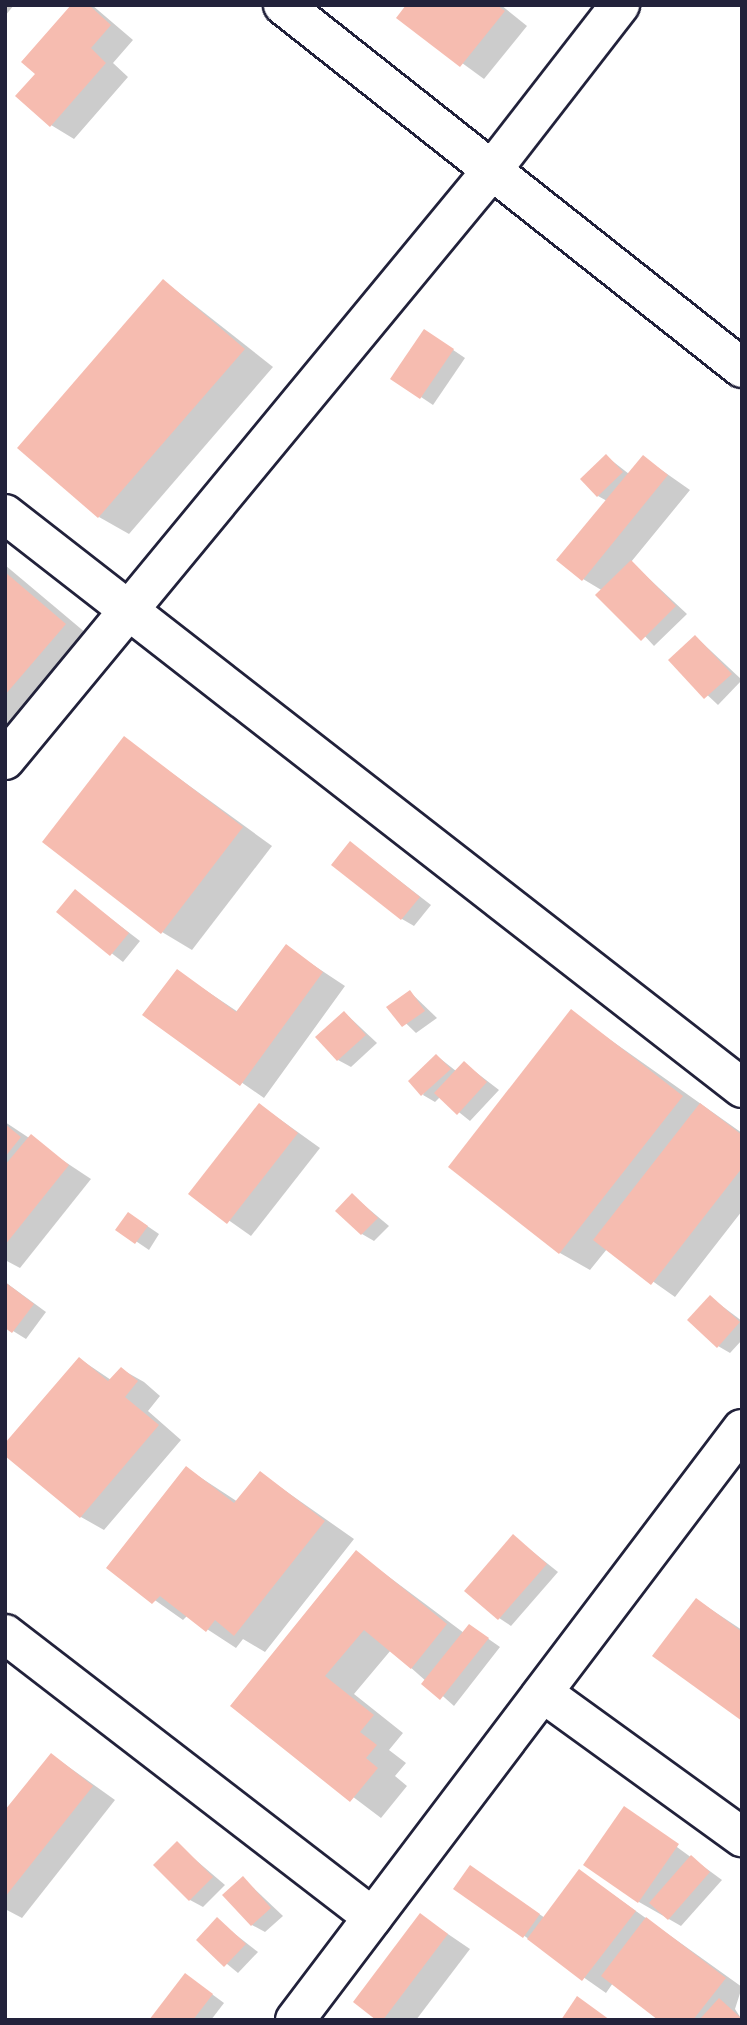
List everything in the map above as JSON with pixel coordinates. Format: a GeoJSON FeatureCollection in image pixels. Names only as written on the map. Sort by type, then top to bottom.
{"type":"FeatureCollection","features":[{"type":"Feature","properties":{"kind":"street"},"geometry":{"type":"LineString","coordinates":[[283,5],[742,368]]}},
{"type":"Feature","properties":{"kind":"street"},"geometry":{"type":"LineString","coordinates":[[5,760],[492,170],[620,5]]}},
{"type":"Feature","properties":{"kind":"street"},"geometry":{"type":"LineString","coordinates":[[5,514],[130,608],[742,1088]]}},
{"type":"Feature","properties":{"kind":"street"},"geometry":{"type":"LineString","coordinates":[[295,2020],[742,1429]]}},
{"type":"Feature","properties":{"kind":"street"},"geometry":{"type":"LineString","coordinates":[[5,1634],[373,1917]]}},
{"type":"Feature","properties":{"kind":"street"},"geometry":{"type":"LineString","coordinates":[[543,1693],[742,1837]]}},
{"type":"Feature","properties":{"kind":"building"},"geometry":{"type":"Polygon","coordinates":[[[71,5],[89,5],[111,25],[91,48],[106,63],[50,127],[15,96],[35,74],[21,62],[71,5]]]}},
{"type":"Feature","properties":{"kind":"building"},"geometry":{"type":"Polygon","coordinates":[[[406,5],[497,5],[505,11],[460,67],[396,18],[406,5]]]}},
{"type":"Feature","properties":{"kind":"building"},"geometry":{"type":"Polygon","coordinates":[[[163,279],[245,349],[98,518],[17,448],[163,279]]]}},
{"type":"Feature","properties":{"kind":"building"},"geometry":{"type":"Polygon","coordinates":[[[424,329],[454,349],[420,399],[390,379],[424,329]]]}},
{"type":"Feature","properties":{"kind":"building"},"geometry":{"type":"Polygon","coordinates":[[[606,454],[623,472],[597,497],[580,479],[606,454]]]}},
{"type":"Feature","properties":{"kind":"building"},"geometry":{"type":"Polygon","coordinates":[[[643,455],[668,475],[582,581],[556,560],[643,455]]]}},
{"type":"Feature","properties":{"kind":"building"},"geometry":{"type":"Polygon","coordinates":[[[631,560],[676,606],[641,641],[595,595],[631,560]]]}},
{"type":"Feature","properties":{"kind":"building"},"geometry":{"type":"Polygon","coordinates":[[[5,572],[66,624],[5,695],[5,572]]]}},
{"type":"Feature","properties":{"kind":"building"},"geometry":{"type":"Polygon","coordinates":[[[695,635],[732,674],[704,699],[668,660],[695,635]]]}},
{"type":"Feature","properties":{"kind":"building"},"geometry":{"type":"Polygon","coordinates":[[[124,736],[243,827],[161,934],[42,842],[124,736]]]}},
{"type":"Feature","properties":{"kind":"building"},"geometry":{"type":"Polygon","coordinates":[[[350,841],[420,897],[401,920],[331,865],[350,841]]]}},
{"type":"Feature","properties":{"kind":"building"},"geometry":{"type":"Polygon","coordinates":[[[75,889],[129,933],[110,956],[56,912],[75,889]]]}},
{"type":"Feature","properties":{"kind":"building"},"geometry":{"type":"Polygon","coordinates":[[[286,944],[323,972],[240,1086],[142,1015],[177,969],[236,1012],[286,944]]]}},
{"type":"Feature","properties":{"kind":"building"},"geometry":{"type":"Polygon","coordinates":[[[410,990],[425,1011],[402,1027],[386,1007],[410,990]]]}},
{"type":"Feature","properties":{"kind":"building"},"geometry":{"type":"Polygon","coordinates":[[[571,1009],[683,1096],[559,1254],[448,1167],[571,1009]]]}},
{"type":"Feature","properties":{"kind":"building"},"geometry":{"type":"Polygon","coordinates":[[[344,1011],[366,1035],[337,1061],[315,1037],[344,1011]]]}},
{"type":"Feature","properties":{"kind":"building"},"geometry":{"type":"Polygon","coordinates":[[[436,1054],[451,1069],[421,1096],[408,1081],[436,1054]]]}},
{"type":"Feature","properties":{"kind":"building"},"geometry":{"type":"Polygon","coordinates":[[[464,1061],[487,1082],[457,1115],[434,1093],[464,1061]]]}},
{"type":"Feature","properties":{"kind":"building"},"geometry":{"type":"Polygon","coordinates":[[[259,1103],[298,1133],[227,1224],[188,1194],[259,1103]]]}},
{"type":"Feature","properties":{"kind":"building"},"geometry":{"type":"Polygon","coordinates":[[[700,1103],[742,1135],[742,1168],[651,1285],[593,1240],[700,1103]]]}},
{"type":"Feature","properties":{"kind":"building"},"geometry":{"type":"Polygon","coordinates":[[[5,1124],[21,1137],[5,1157],[5,1124]]]}},
{"type":"Feature","properties":{"kind":"building"},"geometry":{"type":"Polygon","coordinates":[[[31,1134],[69,1165],[5,1245],[5,1165],[31,1134]]]}},
{"type":"Feature","properties":{"kind":"building"},"geometry":{"type":"Polygon","coordinates":[[[352,1193],[378,1218],[361,1235],[335,1211],[352,1193]]]}},
{"type":"Feature","properties":{"kind":"building"},"geometry":{"type":"Polygon","coordinates":[[[128,1212],[148,1226],[135,1244],[115,1230],[128,1212]]]}},
{"type":"Feature","properties":{"kind":"building"},"geometry":{"type":"Polygon","coordinates":[[[5,1282],[34,1304],[12,1333],[5,1328],[5,1282]]]}},
{"type":"Feature","properties":{"kind":"building"},"geometry":{"type":"Polygon","coordinates":[[[710,1295],[740,1322],[717,1348],[687,1320],[710,1295]]]}},
{"type":"Feature","properties":{"kind":"building"},"geometry":{"type":"Polygon","coordinates":[[[79,1357],[108,1381],[121,1367],[138,1381],[125,1397],[159,1425],[80,1518],[5,1456],[5,1443],[79,1357]]]}},
{"type":"Feature","properties":{"kind":"building"},"geometry":{"type":"Polygon","coordinates":[[[186,1466],[234,1503],[260,1471],[325,1521],[234,1636],[215,1620],[206,1632],[160,1596],[152,1604],[106,1568],[186,1466]]]}},
{"type":"Feature","properties":{"kind":"building"},"geometry":{"type":"Polygon","coordinates":[[[513,1534],[547,1564],[498,1620],[464,1591],[513,1534]]]}},
{"type":"Feature","properties":{"kind":"building"},"geometry":{"type":"Polygon","coordinates":[[[356,1550],[447,1624],[411,1669],[364,1630],[325,1676],[374,1715],[360,1732],[377,1745],[366,1758],[378,1768],[350,1802],[230,1706],[356,1550]]]}},
{"type":"Feature","properties":{"kind":"building"},"geometry":{"type":"Polygon","coordinates":[[[696,1598],[742,1632],[742,1721],[652,1656],[696,1598]]]}},
{"type":"Feature","properties":{"kind":"building"},"geometry":{"type":"Polygon","coordinates":[[[469,1624],[489,1638],[440,1700],[421,1684],[469,1624]]]}},
{"type":"Feature","properties":{"kind":"building"},"geometry":{"type":"Polygon","coordinates":[[[51,1753],[93,1786],[5,1897],[5,1810],[51,1753]]]}},
{"type":"Feature","properties":{"kind":"building"},"geometry":{"type":"Polygon","coordinates":[[[624,1806],[679,1844],[638,1903],[583,1865],[624,1806]]]}},
{"type":"Feature","properties":{"kind":"building"},"geometry":{"type":"Polygon","coordinates":[[[177,1841],[213,1877],[189,1901],[153,1865],[177,1841]]]}},
{"type":"Feature","properties":{"kind":"building"},"geometry":{"type":"Polygon","coordinates":[[[691,1855],[710,1872],[668,1920],[649,1903],[691,1855]]]}},
{"type":"Feature","properties":{"kind":"building"},"geometry":{"type":"Polygon","coordinates":[[[470,1865],[540,1914],[523,1938],[453,1889],[470,1865]]]}},
{"type":"Feature","properties":{"kind":"building"},"geometry":{"type":"Polygon","coordinates":[[[579,1869],[636,1911],[582,1981],[527,1939],[579,1869]]]}},
{"type":"Feature","properties":{"kind":"building"},"geometry":{"type":"Polygon","coordinates":[[[243,1876],[271,1908],[251,1926],[222,1895],[243,1876]]]}},
{"type":"Feature","properties":{"kind":"building"},"geometry":{"type":"Polygon","coordinates":[[[420,1913],[448,1934],[383,2020],[376,2020],[353,2002],[420,1913]]]}},
{"type":"Feature","properties":{"kind":"building"},"geometry":{"type":"Polygon","coordinates":[[[217,1917],[246,1944],[224,1967],[196,1940],[217,1917]]]}},
{"type":"Feature","properties":{"kind":"building"},"geometry":{"type":"Polygon","coordinates":[[[646,1917],[726,1978],[693,2020],[658,2020],[601,1976],[646,1917]]]}},
{"type":"Feature","properties":{"kind":"building"},"geometry":{"type":"Polygon","coordinates":[[[185,1973],[213,1994],[193,2020],[149,2020],[185,1973]]]}},
{"type":"Feature","properties":{"kind":"building"},"geometry":{"type":"Polygon","coordinates":[[[577,1996],[610,2020],[561,2020],[577,1996]]]}},
{"type":"Feature","properties":{"kind":"building"},"geometry":{"type":"Polygon","coordinates":[[[719,1998],[742,2019],[742,2020],[699,2020],[719,1998]]]}}]}
